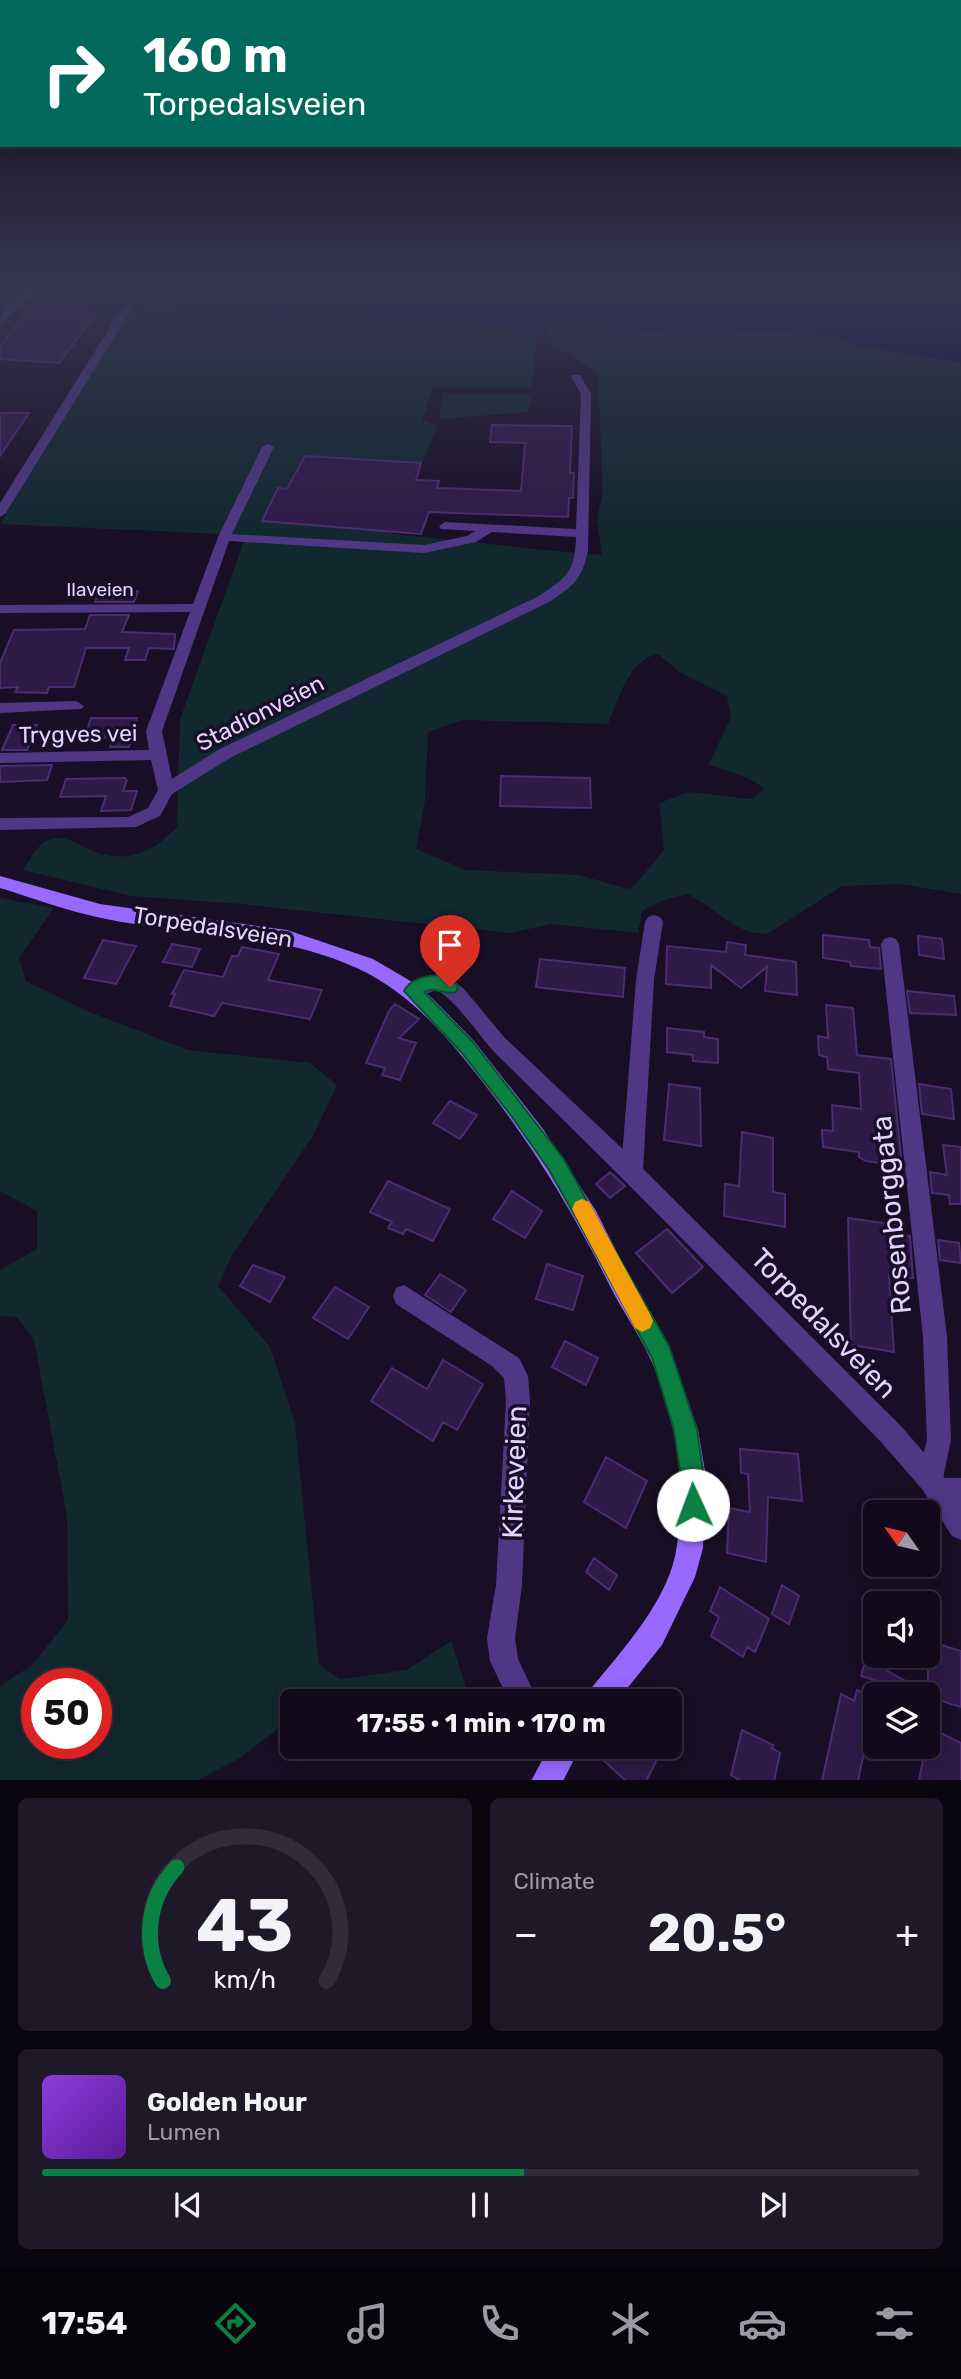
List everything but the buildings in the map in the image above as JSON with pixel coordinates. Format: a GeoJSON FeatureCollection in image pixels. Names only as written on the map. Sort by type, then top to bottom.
{"type":"FeatureCollection","features":[{"type":"Feature","properties":{"kind":"main road","name":"Torpedalsveien"},"geometry":{"type":"LineString","coordinates":[[0,882],[100,911],[263,932],[310,943],[366,964],[412,991]]}},
{"type":"Feature","properties":{"kind":"main road"},"geometry":{"type":"LineString","coordinates":[[412,991],[467,1047],[556,1164],[662,1354],[686,1430],[692,1471],[693,1505],[690,1548],[682,1577],[652,1634],[608,1689]]}},
{"type":"Feature","properties":{"kind":"main road"},"geometry":{"type":"LineString","coordinates":[[547,1780],[557,1759]]}},
{"type":"Feature","properties":{"kind":"street"},"geometry":{"type":"LineString","coordinates":[[0,513],[87,370]]}},
{"type":"Feature","properties":{"kind":"street","name":"Stadionveien"},"geometry":{"type":"LineString","coordinates":[[0,824],[130,823],[154,812],[166,790],[224,754],[544,600],[571,581],[577,572],[582,551],[586,394],[576,377]]}},
{"type":"Feature","properties":{"kind":"street"},"geometry":{"type":"LineString","coordinates":[[166,790],[164,771],[156,755],[154,731],[224,537],[268,447]]}},
{"type":"Feature","properties":{"kind":"street"},"geometry":{"type":"LineString","coordinates":[[445,526],[581,533]]}},
{"type":"Feature","properties":{"kind":"street"},"geometry":{"type":"LineString","coordinates":[[224,537],[424,549],[471,539],[489,528]]}},
{"type":"Feature","properties":{"kind":"street","name":"Ilaveien"},"geometry":{"type":"LineString","coordinates":[[0,608],[200,608]]}},
{"type":"Feature","properties":{"kind":"street"},"geometry":{"type":"LineString","coordinates":[[0,708],[76,706]]}},
{"type":"Feature","properties":{"kind":"street","name":"Trygves vei"},"geometry":{"type":"LineString","coordinates":[[0,758],[156,755]]}},
{"type":"Feature","properties":{"kind":"street"},"geometry":{"type":"LineString","coordinates":[[632,1170],[645,980],[653,922]]}},
{"type":"Feature","properties":{"kind":"street","name":"Rosenborggata"},"geometry":{"type":"LineString","coordinates":[[890,944],[934,1338],[944,1487]]}},
{"type":"Feature","properties":{"kind":"street","name":"Torpedalsveien"},"geometry":{"type":"LineString","coordinates":[[412,991],[425,983],[437,982],[450,987],[500,1045],[632,1170],[944,1487],[961,1527]]}},
{"type":"Feature","properties":{"kind":"street","name":"Kirkeveien"},"geometry":{"type":"LineString","coordinates":[[404,1296],[500,1357],[511,1366],[516,1376],[518,1400],[511,1563],[501,1638],[504,1661],[518,1689]]}},
{"type":"Feature","properties":{"kind":"shaded area"},"geometry":{"type":"Polygon","coordinates":[[[93,370],[533,370],[531,388],[433,387],[422,420],[438,426],[392,534],[602,555],[597,519],[603,491],[598,374],[593,370],[961,370],[961,894],[901,884],[842,886],[769,933],[758,933],[737,926],[688,894],[664,900],[642,911],[638,933],[551,924],[511,933],[241,904],[131,896],[23,870],[39,847],[52,839],[67,839],[101,854],[126,856],[147,850],[177,827],[180,719],[244,535],[0,524],[93,370]],[[658,654],[639,664],[632,672],[608,724],[462,720],[428,732],[425,800],[416,849],[466,870],[579,875],[628,889],[634,886],[664,850],[659,803],[689,792],[752,799],[764,789],[746,777],[709,764],[731,717],[727,696],[681,673],[658,654]]]}},
{"type":"Feature","properties":{"kind":"shaded area"},"geometry":{"type":"Polygon","coordinates":[[[443,393],[532,394],[528,412],[439,419],[443,393]]]}},
{"type":"Feature","properties":{"kind":"shaded area"},"geometry":{"type":"Polygon","coordinates":[[[0,898],[54,908],[19,958],[26,981],[87,1011],[188,1050],[310,1063],[337,1085],[313,1136],[231,1257],[218,1286],[270,1347],[295,1423],[319,1665],[340,1679],[407,1670],[451,1641],[466,1687],[280,1689],[280,1727],[240,1758],[198,1780],[0,1780],[0,1686],[21,1672],[21,1759],[112,1759],[112,1668],[27,1668],[68,1620],[67,1516],[34,1340],[17,1317],[0,1316],[0,1270],[37,1249],[37,1211],[0,1191],[0,898]]]}},
{"type":"Feature","properties":{"kind":"slow traffic"},"geometry":{"type":"LineString","coordinates":[[582,1209],[642,1321]]}},
{"type":"Feature","properties":{"kind":"route"},"geometry":{"type":"LineString","coordinates":[[450,987],[437,982],[425,983],[412,991],[467,1047],[556,1164],[662,1354],[686,1430],[692,1471],[693,1505]]}}]}
